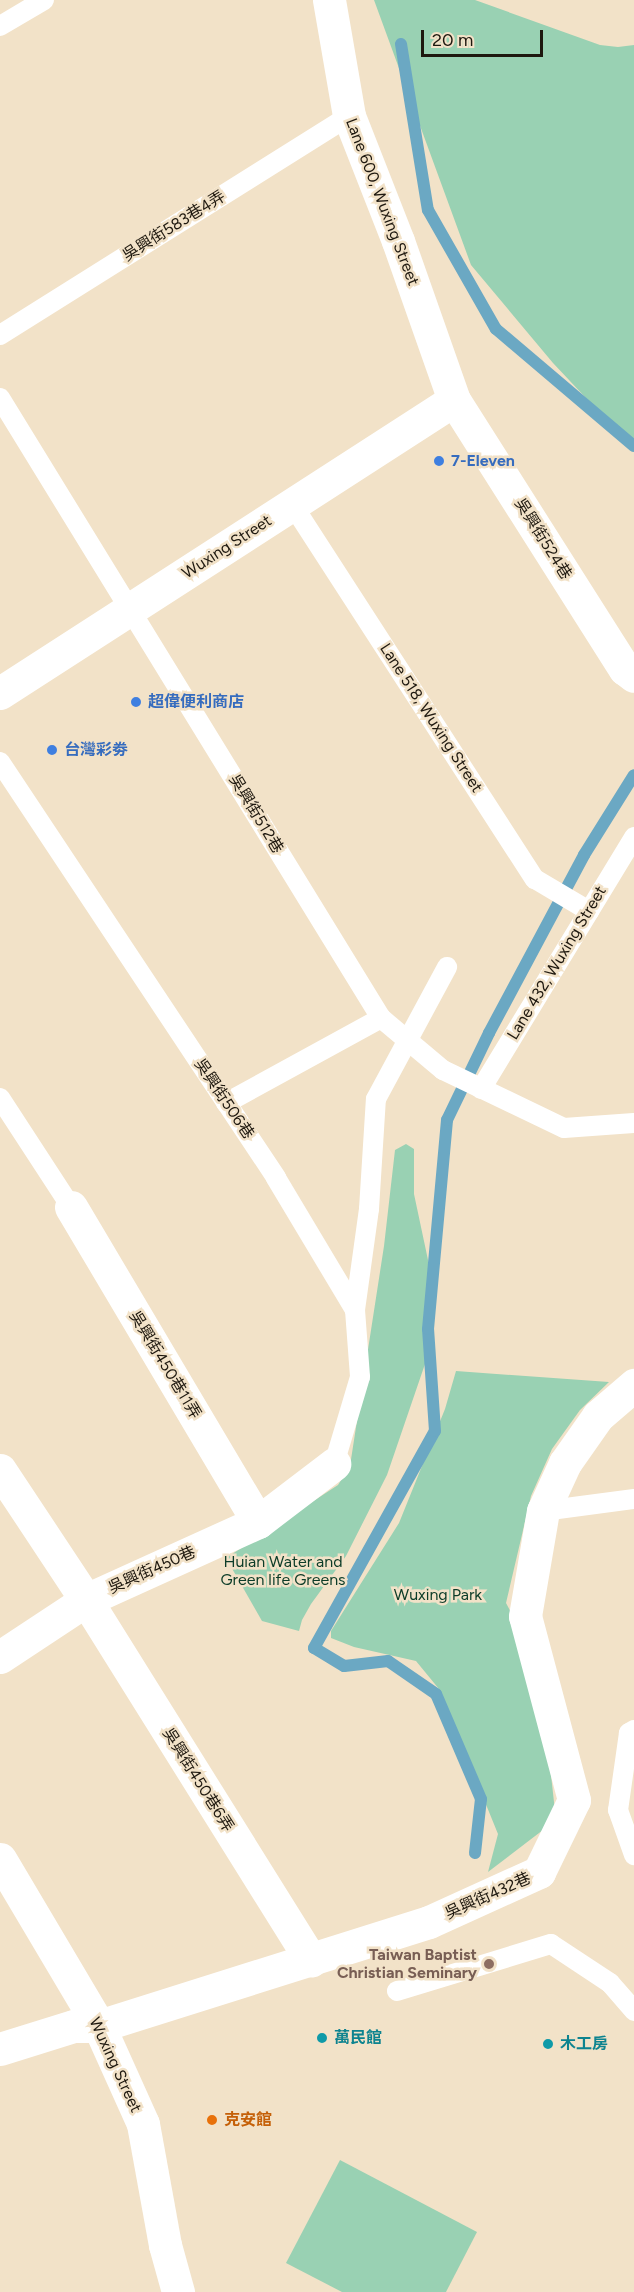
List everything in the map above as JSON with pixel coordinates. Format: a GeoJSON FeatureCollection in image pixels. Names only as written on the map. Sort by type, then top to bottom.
{"type":"FeatureCollection","features":[{"type":"Feature","properties":{"kind":"street","name":"Lane 600, Wuxing Street"},"geometry":{"type":"LineString","coordinates":[[329,0],[349,116],[398,241],[454,400]]}},
{"type":"Feature","properties":{"kind":"street","name":"Wuxing Street"},"geometry":{"type":"LineString","coordinates":[[0,693],[454,400]]}},
{"type":"Feature","properties":{"kind":"street","name":"吳興街524巷"},"geometry":{"type":"LineString","coordinates":[[454,400],[625,669],[634,676]]}},
{"type":"Feature","properties":{"kind":"street","name":"吳興街450巷11弄"},"geometry":{"type":"LineString","coordinates":[[71,1207],[258,1522]]}},
{"type":"Feature","properties":{"kind":"street","name":"吳興街432巷"},"geometry":{"type":"LineString","coordinates":[[0,2049],[74,2026],[99,2026],[429,1922],[539,1872],[574,1800],[525,1616],[543,1511],[565,1463],[598,1416],[634,1385]]}},
{"type":"Feature","properties":{"kind":"street","name":"吳興街450巷"},"geometry":{"type":"LineString","coordinates":[[0,1657],[86,1600],[258,1522],[334,1464]]}},
{"type":"Feature","properties":{"kind":"street","name":"吳興街450巷6弄"},"geometry":{"type":"LineString","coordinates":[[0,1470],[86,1600],[311,1960]]}},
{"type":"Feature","properties":{"kind":"street","name":"Wuxing Street"},"geometry":{"type":"LineString","coordinates":[[0,1859],[99,2026],[143,2124],[165,2246],[178,2292]]}},
{"type":"Feature","properties":{"kind":"lane"},"geometry":{"type":"LineString","coordinates":[[0,26],[44,0]]}},
{"type":"Feature","properties":{"kind":"lane","name":"吳興街583巷4弄"},"geometry":{"type":"LineString","coordinates":[[0,335],[349,116]]}},
{"type":"Feature","properties":{"kind":"lane","name":"吳興街512巷"},"geometry":{"type":"LineString","coordinates":[[0,398],[381,1018],[443,1070],[564,1128],[634,1123]]}},
{"type":"Feature","properties":{"kind":"lane","name":"Lane 518, Wuxing Street"},"geometry":{"type":"LineString","coordinates":[[292,504],[535,879],[589,911]]}},
{"type":"Feature","properties":{"kind":"lane","name":"吳興街506巷"},"geometry":{"type":"LineString","coordinates":[[0,762],[276,1178],[355,1310],[360,1377],[334,1464]]}},
{"type":"Feature","properties":{"kind":"lane","name":"Lane 432, Wuxing Street"},"geometry":{"type":"LineString","coordinates":[[481,1089],[634,837]]}},
{"type":"Feature","properties":{"kind":"lane"},"geometry":{"type":"LineString","coordinates":[[355,1310],[369,1209],[376,1099],[409,1042],[447,967]]}},
{"type":"Feature","properties":{"kind":"lane"},"geometry":{"type":"LineString","coordinates":[[226,1103],[381,1018]]}},
{"type":"Feature","properties":{"kind":"lane"},"geometry":{"type":"LineString","coordinates":[[0,1098],[71,1207]]}},
{"type":"Feature","properties":{"kind":"lane"},"geometry":{"type":"LineString","coordinates":[[543,1511],[634,1499]]}},
{"type":"Feature","properties":{"kind":"lane"},"geometry":{"type":"LineString","coordinates":[[634,1730],[629,1734],[618,1810],[634,1855]]}},
{"type":"Feature","properties":{"kind":"lane"},"geometry":{"type":"LineString","coordinates":[[397,1991],[551,1944],[610,1983],[634,2011]]}},
{"type":"Feature","properties":{"kind":"green space"},"geometry":{"type":"Polygon","coordinates":[[[374,0],[475,0],[600,45],[618,47],[634,45],[634,449],[553,363],[471,265],[374,0]]]}},
{"type":"Feature","properties":{"kind":"green space","name":"Huian Water and Green life Greens"},"geometry":{"type":"Polygon","coordinates":[[[406,1144],[414,1149],[414,1194],[428,1260],[432,1299],[431,1332],[425,1364],[387,1475],[346,1556],[311,1604],[299,1631],[262,1621],[226,1558],[338,1485],[350,1466],[384,1246],[395,1150],[406,1144]]]}},
{"type":"Feature","properties":{"kind":"green space","name":"Wuxing Park"},"geometry":{"type":"Polygon","coordinates":[[[456,1371],[609,1382],[580,1410],[552,1449],[531,1496],[506,1603],[522,1633],[542,1694],[556,1820],[488,1872],[498,1834],[439,1689],[416,1661],[354,1647],[331,1638],[331,1631],[399,1523],[445,1409],[456,1371]]]}},
{"type":"Feature","properties":{"kind":"green space"},"geometry":{"type":"Polygon","coordinates":[[[340,2160],[477,2232],[446,2292],[342,2292],[286,2263],[340,2160]]]}},
{"type":"Feature","properties":{"kind":"waterway"},"geometry":{"type":"LineString","coordinates":[[401,44],[428,210],[496,329],[634,446]]}},
{"type":"Feature","properties":{"kind":"waterway"},"geometry":{"type":"LineString","coordinates":[[475,1853],[481,1799],[436,1694],[388,1661],[344,1666],[314,1648],[435,1431],[428,1329],[447,1120],[489,1033],[584,855],[634,775]]}},
{"type":"Feature","properties":{"kind":"place","name":"7-Eleven"},"geometry":{"type":"Point","coordinates":[439,461]}},
{"type":"Feature","properties":{"kind":"place","name":"超偉便利商店"},"geometry":{"type":"Point","coordinates":[136,702]}},
{"type":"Feature","properties":{"kind":"place","name":"台灣彩劵"},"geometry":{"type":"Point","coordinates":[52,750]}},
{"type":"Feature","properties":{"kind":"place","name":"Taiwan Baptist Christian Seminary"},"geometry":{"type":"Point","coordinates":[489,1964]}},
{"type":"Feature","properties":{"kind":"place","name":"萬民館"},"geometry":{"type":"Point","coordinates":[322,2038]}},
{"type":"Feature","properties":{"kind":"place","name":"木工房"},"geometry":{"type":"Point","coordinates":[548,2044]}},
{"type":"Feature","properties":{"kind":"place","name":"克安館"},"geometry":{"type":"Point","coordinates":[212,2120]}}]}
